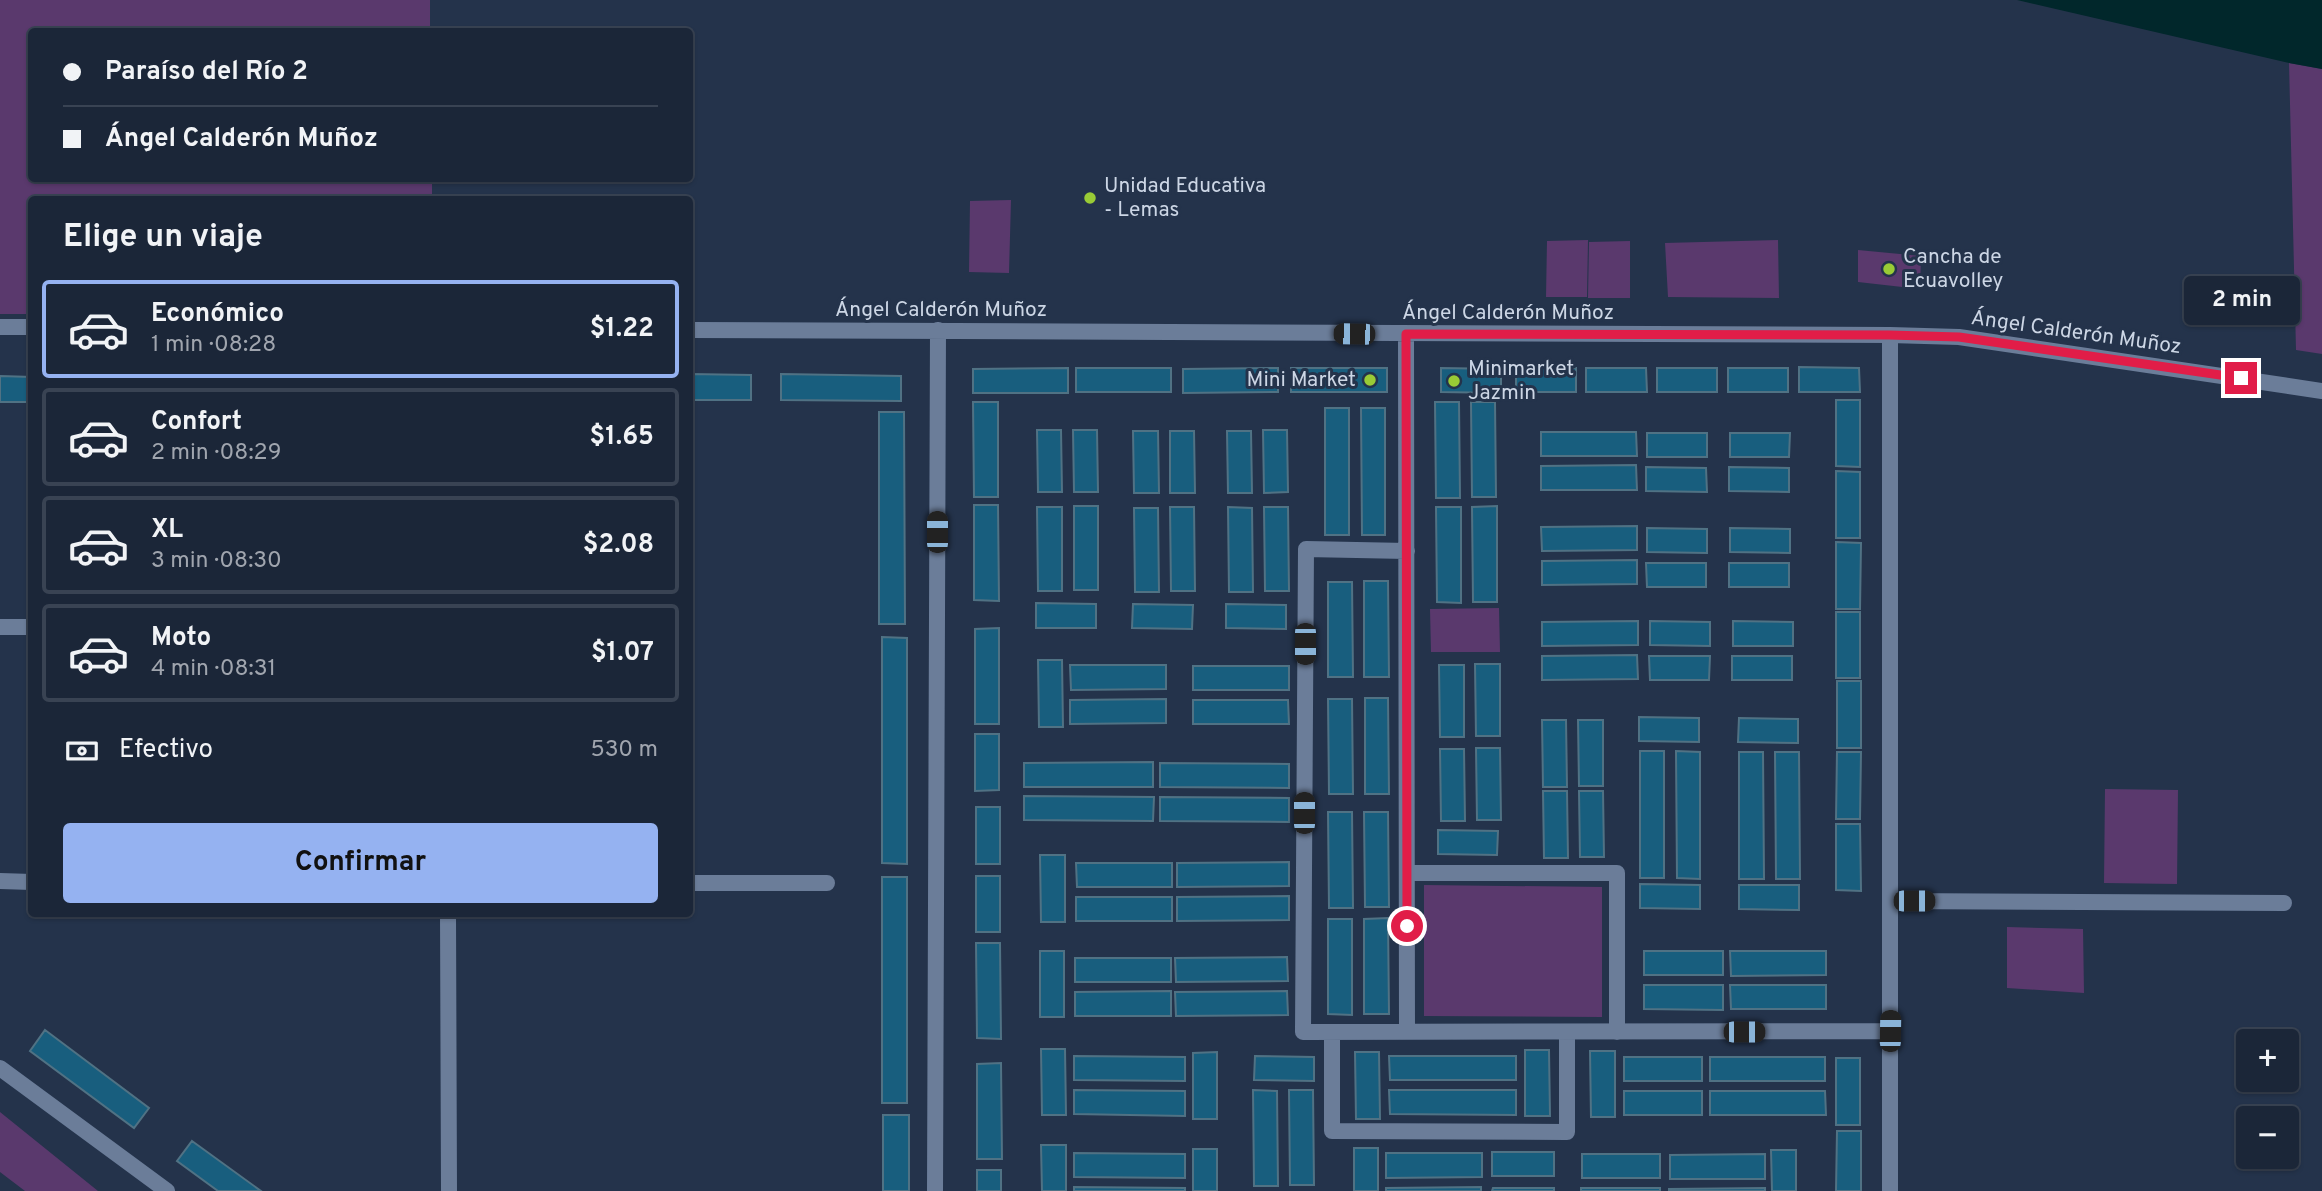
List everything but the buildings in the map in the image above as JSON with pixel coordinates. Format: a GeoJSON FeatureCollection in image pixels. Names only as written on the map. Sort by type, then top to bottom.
{"type":"FeatureCollection","features":[{"type":"Feature","properties":{"kind":"street"},"geometry":{"type":"LineString","coordinates":[[0,327],[28,327]]}},
{"type":"Feature","properties":{"kind":"street","name":"Ángel Calderón Muñoz"},"geometry":{"type":"LineString","coordinates":[[693,330],[1959,337],[2322,391]]}},
{"type":"Feature","properties":{"kind":"street"},"geometry":{"type":"LineString","coordinates":[[935,1191],[938,330]]}},
{"type":"Feature","properties":{"kind":"street"},"geometry":{"type":"LineString","coordinates":[[1406,334],[1407,1032]]}},
{"type":"Feature","properties":{"kind":"street"},"geometry":{"type":"LineString","coordinates":[[1889,335],[1890,1191]]}},
{"type":"Feature","properties":{"kind":"street"},"geometry":{"type":"LineString","coordinates":[[1407,551],[1306,549],[1303,1032],[1890,1031]]}},
{"type":"Feature","properties":{"kind":"street"},"geometry":{"type":"LineString","coordinates":[[0,628],[28,627]]}},
{"type":"Feature","properties":{"kind":"street"},"geometry":{"type":"LineString","coordinates":[[1407,873],[1618,873],[1617,1032]]}},
{"type":"Feature","properties":{"kind":"street"},"geometry":{"type":"LineString","coordinates":[[0,881],[28,881]]}},
{"type":"Feature","properties":{"kind":"street"},"geometry":{"type":"LineString","coordinates":[[693,883],[827,883]]}},
{"type":"Feature","properties":{"kind":"street"},"geometry":{"type":"LineString","coordinates":[[1891,901],[2284,903]]}},
{"type":"Feature","properties":{"kind":"street"},"geometry":{"type":"LineString","coordinates":[[448,917],[449,1191]]}},
{"type":"Feature","properties":{"kind":"street"},"geometry":{"type":"LineString","coordinates":[[1332,1032],[1332,1131],[1567,1132],[1567,1032]]}},
{"type":"Feature","properties":{"kind":"street"},"geometry":{"type":"LineString","coordinates":[[0,1068],[167,1191]]}},
{"type":"Feature","properties":{"kind":"shaded area"},"geometry":{"type":"Polygon","coordinates":[[[0,0],[430,0],[430,28],[28,28],[28,182],[432,182],[432,196],[28,196],[28,314],[0,314],[0,0]]]}},
{"type":"Feature","properties":{"kind":"shaded area"},"geometry":{"type":"Polygon","coordinates":[[[2017,0],[2322,0],[2322,69],[2289,63],[2017,0]]]}},
{"type":"Feature","properties":{"kind":"shaded area"},"geometry":{"type":"Polygon","coordinates":[[[2289,63],[2322,69],[2322,354],[2296,350],[2289,63]]]}},
{"type":"Feature","properties":{"kind":"shaded area"},"geometry":{"type":"Polygon","coordinates":[[[1011,200],[1009,273],[969,272],[970,201],[1011,200]]]}},
{"type":"Feature","properties":{"kind":"shaded area"},"geometry":{"type":"Polygon","coordinates":[[[1588,240],[1587,297],[1546,297],[1547,241],[1588,240]]]}},
{"type":"Feature","properties":{"kind":"shaded area"},"geometry":{"type":"Polygon","coordinates":[[[1778,240],[1779,298],[1668,297],[1665,243],[1778,240]]]}},
{"type":"Feature","properties":{"kind":"shaded area"},"geometry":{"type":"Polygon","coordinates":[[[1630,241],[1630,298],[1588,298],[1589,242],[1630,241]]]}},
{"type":"Feature","properties":{"kind":"shaded area","name":"Cancha de Ecuavolley"},"geometry":{"type":"Polygon","coordinates":[[[1858,250],[1921,256],[1920,289],[1858,282],[1858,250]]]}},
{"type":"Feature","properties":{"kind":"shaded area"},"geometry":{"type":"Polygon","coordinates":[[[1499,608],[1500,652],[1431,652],[1430,609],[1499,608]]]}},
{"type":"Feature","properties":{"kind":"shaded area"},"geometry":{"type":"Polygon","coordinates":[[[2105,789],[2178,790],[2177,884],[2104,883],[2105,789]]]}},
{"type":"Feature","properties":{"kind":"shaded area"},"geometry":{"type":"Polygon","coordinates":[[[1424,885],[1602,887],[1602,1017],[1424,1016],[1424,885]]]}},
{"type":"Feature","properties":{"kind":"shaded area"},"geometry":{"type":"Polygon","coordinates":[[[2007,927],[2083,929],[2084,993],[2007,988],[2007,927]]]}},
{"type":"Feature","properties":{"kind":"shaded area"},"geometry":{"type":"Polygon","coordinates":[[[0,1112],[98,1191],[25,1191],[0,1172],[0,1112]]]}},
{"type":"Feature","properties":{"kind":"place","name":"Unidad Educativa - Lemas"},"geometry":{"type":"Point","coordinates":[1090,198]}},
{"type":"Feature","properties":{"kind":"place","name":"Cancha de Ecuavolley"},"geometry":{"type":"Point","coordinates":[1889,269]}},
{"type":"Feature","properties":{"kind":"place","name":"Mini Market"},"geometry":{"type":"Point","coordinates":[1370,380]}},
{"type":"Feature","properties":{"kind":"place","name":"Minimarket Jazmin"},"geometry":{"type":"Point","coordinates":[1454,381]}},
{"type":"Feature","properties":{"kind":"route"},"geometry":{"type":"LineString","coordinates":[[1407,926],[1406,334],[1959,337],[2241,378]]}}]}
